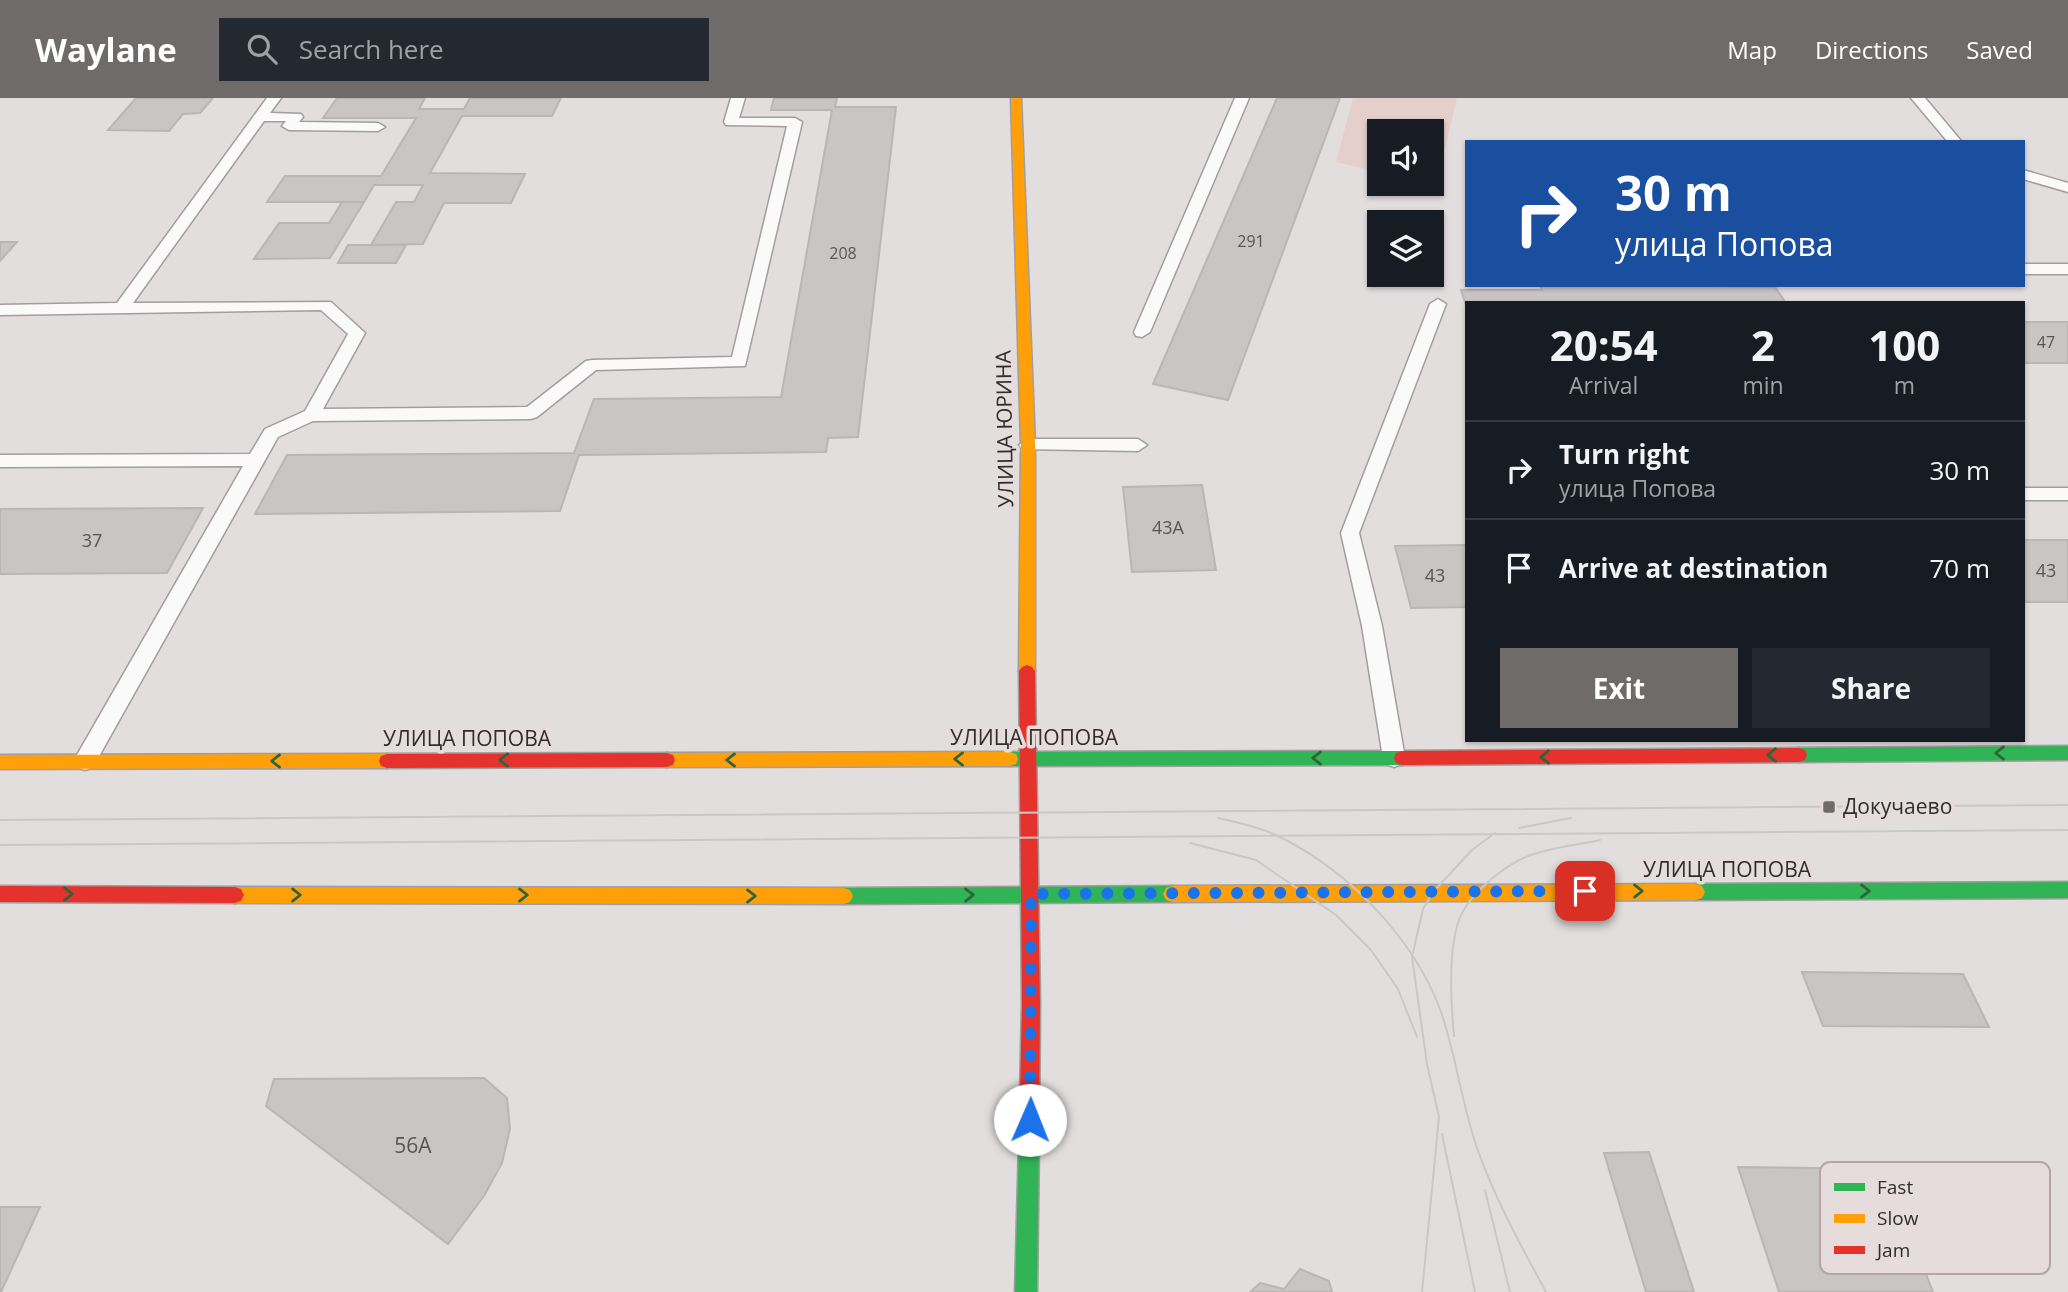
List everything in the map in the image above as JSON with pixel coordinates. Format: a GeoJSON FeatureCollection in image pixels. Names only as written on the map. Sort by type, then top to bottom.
{"type":"FeatureCollection","features":[{"type":"Feature","properties":{"kind":"main road","name":"УЛИЦА ЮРИНА"},"geometry":{"type":"LineString","coordinates":[[1016,98],[1028,446],[1027,759],[1031,894]]}},
{"type":"Feature","properties":{"kind":"main road","name":"УЛИЦА ПОПОВА"},"geometry":{"type":"LineString","coordinates":[[0,762],[1394,758],[2068,752]]}},
{"type":"Feature","properties":{"kind":"main road","name":"УЛИЦА ПОПОВА"},"geometry":{"type":"LineString","coordinates":[[0,894],[844,896],[2068,890]]}},
{"type":"Feature","properties":{"kind":"main road"},"geometry":{"type":"LineString","coordinates":[[1026,1292],[1031,894]]}},
{"type":"Feature","properties":{"kind":"lane"},"geometry":{"type":"LineString","coordinates":[[121,309],[274,98]]}},
{"type":"Feature","properties":{"kind":"lane"},"geometry":{"type":"LineString","coordinates":[[85,761],[271,433],[311,415],[531,413],[592,365],[739,362],[795,122],[730,122],[738,98]]}},
{"type":"Feature","properties":{"kind":"lane"},"geometry":{"type":"LineString","coordinates":[[1142,332],[1242,98]]}},
{"type":"Feature","properties":{"kind":"lane"},"geometry":{"type":"LineString","coordinates":[[1919,98],[1953,140]]}},
{"type":"Feature","properties":{"kind":"lane"},"geometry":{"type":"LineString","coordinates":[[261,117],[296,117],[289,127],[378,127]]}},
{"type":"Feature","properties":{"kind":"lane"},"geometry":{"type":"LineString","coordinates":[[2025,175],[2068,188]]}},
{"type":"Feature","properties":{"kind":"lane"},"geometry":{"type":"LineString","coordinates":[[2025,269],[2068,269]]}},
{"type":"Feature","properties":{"kind":"lane"},"geometry":{"type":"LineString","coordinates":[[1394,758],[1372,626],[1350,533],[1438,304]]}},
{"type":"Feature","properties":{"kind":"lane"},"geometry":{"type":"LineString","coordinates":[[0,310],[325,305],[357,333],[311,415]]}},
{"type":"Feature","properties":{"kind":"lane"},"geometry":{"type":"LineString","coordinates":[[1028,446],[1138,445]]}},
{"type":"Feature","properties":{"kind":"lane"},"geometry":{"type":"LineString","coordinates":[[0,461],[256,460]]}},
{"type":"Feature","properties":{"kind":"lane"},"geometry":{"type":"LineString","coordinates":[[2025,494],[2068,494]]}},
{"type":"Feature","properties":{"kind":"shaded area"},"geometry":{"type":"Polygon","coordinates":[[[1353,98],[1457,98],[1444,152],[1444,119],[1367,119],[1367,169],[1336,162],[1353,98]]]}},
{"type":"Feature","properties":{"kind":"building"},"geometry":{"type":"Polygon","coordinates":[[[136,98],[213,98],[200,113],[183,114],[169,131],[108,130],[136,98]]]}},
{"type":"Feature","properties":{"kind":"building"},"geometry":{"type":"Polygon","coordinates":[[[337,98],[425,98],[419,109],[464,109],[470,98],[561,98],[552,116],[462,116],[430,173],[525,174],[511,203],[444,203],[423,244],[371,245],[396,202],[414,202],[423,185],[374,185],[364,202],[267,202],[285,176],[381,176],[416,118],[323,118],[337,98]]]}},
{"type":"Feature","properties":{"kind":"building"},"geometry":{"type":"Polygon","coordinates":[[[774,98],[837,98],[835,107],[896,107],[858,437],[828,438],[826,452],[579,455],[560,511],[255,514],[287,455],[574,453],[594,399],[781,397],[832,110],[771,110],[774,98]]]}},
{"type":"Feature","properties":{"kind":"building"},"geometry":{"type":"Polygon","coordinates":[[[1277,98],[1340,98],[1228,400],[1153,384],[1277,98]]]}},
{"type":"Feature","properties":{"kind":"building"},"geometry":{"type":"Polygon","coordinates":[[[342,202],[364,202],[330,258],[254,259],[279,223],[329,223],[342,202]]]}},
{"type":"Feature","properties":{"kind":"building"},"geometry":{"type":"Polygon","coordinates":[[[0,242],[17,242],[0,261],[0,242]]]}},
{"type":"Feature","properties":{"kind":"building"},"geometry":{"type":"Polygon","coordinates":[[[348,245],[406,245],[396,263],[338,263],[348,245]]]}},
{"type":"Feature","properties":{"kind":"building"},"geometry":{"type":"Polygon","coordinates":[[[1541,287],[1775,287],[1785,301],[1465,302],[1461,290],[1542,290],[1541,287]]]}},
{"type":"Feature","properties":{"kind":"building"},"geometry":{"type":"Polygon","coordinates":[[[2025,322],[2068,322],[2068,363],[2025,363],[2025,322]]]}},
{"type":"Feature","properties":{"kind":"building"},"geometry":{"type":"Polygon","coordinates":[[[1202,485],[1216,570],[1132,572],[1123,487],[1202,485]]]}},
{"type":"Feature","properties":{"kind":"building"},"geometry":{"type":"Polygon","coordinates":[[[203,508],[167,573],[0,574],[0,509],[203,508]]]}},
{"type":"Feature","properties":{"kind":"building"},"geometry":{"type":"Polygon","coordinates":[[[2025,540],[2068,540],[2068,602],[2025,602],[2025,540]]]}},
{"type":"Feature","properties":{"kind":"building"},"geometry":{"type":"Polygon","coordinates":[[[1465,545],[1465,607],[1411,608],[1395,546],[1465,545]]]}},
{"type":"Feature","properties":{"kind":"building"},"geometry":{"type":"Polygon","coordinates":[[[1802,972],[1963,974],[1989,1027],[1823,1026],[1802,972]]]}},
{"type":"Feature","properties":{"kind":"building"},"geometry":{"type":"Polygon","coordinates":[[[484,1078],[507,1098],[510,1129],[502,1163],[484,1196],[448,1244],[266,1106],[274,1079],[484,1078]]]}},
{"type":"Feature","properties":{"kind":"building"},"geometry":{"type":"Polygon","coordinates":[[[1649,1152],[1694,1292],[1646,1292],[1604,1153],[1649,1152]]]}},
{"type":"Feature","properties":{"kind":"building"},"geometry":{"type":"Polygon","coordinates":[[[1738,1167],[1820,1168],[1820,1274],[1926,1274],[1933,1292],[1779,1292],[1738,1167]]]}},
{"type":"Feature","properties":{"kind":"building"},"geometry":{"type":"Polygon","coordinates":[[[0,1207],[40,1207],[1,1292],[0,1292],[0,1207]]]}},
{"type":"Feature","properties":{"kind":"building"},"geometry":{"type":"Polygon","coordinates":[[[1300,1269],[1329,1281],[1332,1292],[1250,1292],[1260,1283],[1284,1289],[1300,1269]]]}},
{"type":"Feature","properties":{"kind":"tram line"},"geometry":{"type":"LineString","coordinates":[[0,820],[2068,805]]}},
{"type":"Feature","properties":{"kind":"tram line"},"geometry":{"type":"LineString","coordinates":[[1218,818],[1277,836]]}},
{"type":"Feature","properties":{"kind":"tram line"},"geometry":{"type":"LineString","coordinates":[[1519,828],[1571,818]]}},
{"type":"Feature","properties":{"kind":"tram line"},"geometry":{"type":"LineString","coordinates":[[1493,834],[2068,830]]}},
{"type":"Feature","properties":{"kind":"tram line"},"geometry":{"type":"LineString","coordinates":[[1277,836],[1493,834]]}},
{"type":"Feature","properties":{"kind":"tram line"},"geometry":{"type":"LineString","coordinates":[[1412,955],[1423,909],[1433,892],[1472,850],[1493,834]]}},
{"type":"Feature","properties":{"kind":"tram line"},"geometry":{"type":"LineString","coordinates":[[0,845],[1277,836]]}},
{"type":"Feature","properties":{"kind":"tram line"},"geometry":{"type":"LineString","coordinates":[[1277,836],[1309,853],[1355,889],[1377,910],[1412,955]]}},
{"type":"Feature","properties":{"kind":"tram line"},"geometry":{"type":"LineString","coordinates":[[1454,1036],[1451,994],[1453,949],[1458,923],[1469,902],[1488,882],[1521,859],[1548,850],[1600,840]]}},
{"type":"Feature","properties":{"kind":"tram line"},"geometry":{"type":"LineString","coordinates":[[1190,843],[1256,860],[1336,915],[1371,950],[1398,989],[1417,1037]]}},
{"type":"Feature","properties":{"kind":"tram line"},"geometry":{"type":"LineString","coordinates":[[1412,955],[1440,1009],[1471,1131],[1484,1167],[1546,1292]]}},
{"type":"Feature","properties":{"kind":"tram line"},"geometry":{"type":"LineString","coordinates":[[1412,955],[1427,1064],[1439,1117],[1422,1292]]}},
{"type":"Feature","properties":{"kind":"tram line"},"geometry":{"type":"LineString","coordinates":[[1442,1134],[1475,1292]]}},
{"type":"Feature","properties":{"kind":"tram line"},"geometry":{"type":"LineString","coordinates":[[1485,1190],[1510,1292]]}},
{"type":"Feature","properties":{"kind":"traffic: fast"},"geometry":{"type":"LineString","coordinates":[[1799,755],[2068,753]]}},
{"type":"Feature","properties":{"kind":"traffic: fast"},"geometry":{"type":"LineString","coordinates":[[1010,759],[1402,758]]}},
{"type":"Feature","properties":{"kind":"traffic: fast"},"geometry":{"type":"LineString","coordinates":[[1696,892],[2068,890]]}},
{"type":"Feature","properties":{"kind":"traffic: fast"},"geometry":{"type":"LineString","coordinates":[[844,896],[1172,894]]}},
{"type":"Feature","properties":{"kind":"traffic: fast"},"geometry":{"type":"LineString","coordinates":[[1026,1292],[1029,1141]]}},
{"type":"Feature","properties":{"kind":"traffic: slow"},"geometry":{"type":"LineString","coordinates":[[1016,98],[1028,445],[1027,671]]}},
{"type":"Feature","properties":{"kind":"traffic: slow"},"geometry":{"type":"LineString","coordinates":[[667,760],[1010,759]]}},
{"type":"Feature","properties":{"kind":"traffic: slow"},"geometry":{"type":"LineString","coordinates":[[0,762],[387,761]]}},
{"type":"Feature","properties":{"kind":"traffic: slow"},"geometry":{"type":"LineString","coordinates":[[1172,894],[1696,892]]}},
{"type":"Feature","properties":{"kind":"traffic: slow"},"geometry":{"type":"LineString","coordinates":[[235,895],[844,896]]}},
{"type":"Feature","properties":{"kind":"traffic: jam"},"geometry":{"type":"LineString","coordinates":[[1027,671],[1031,1004],[1029,1141]]}},
{"type":"Feature","properties":{"kind":"traffic: jam"},"geometry":{"type":"LineString","coordinates":[[1402,758],[1799,755]]}},
{"type":"Feature","properties":{"kind":"traffic: jam"},"geometry":{"type":"LineString","coordinates":[[387,761],[667,760]]}},
{"type":"Feature","properties":{"kind":"traffic: jam"},"geometry":{"type":"LineString","coordinates":[[0,894],[235,895]]}},
{"type":"Feature","properties":{"kind":"place","name":"Докучаево"},"geometry":{"type":"Point","coordinates":[1829,807]}},
{"type":"Feature","properties":{"kind":"route"},"geometry":{"type":"LineString","coordinates":[[1030,1120],[1031,894],[1585,891]]}}]}
